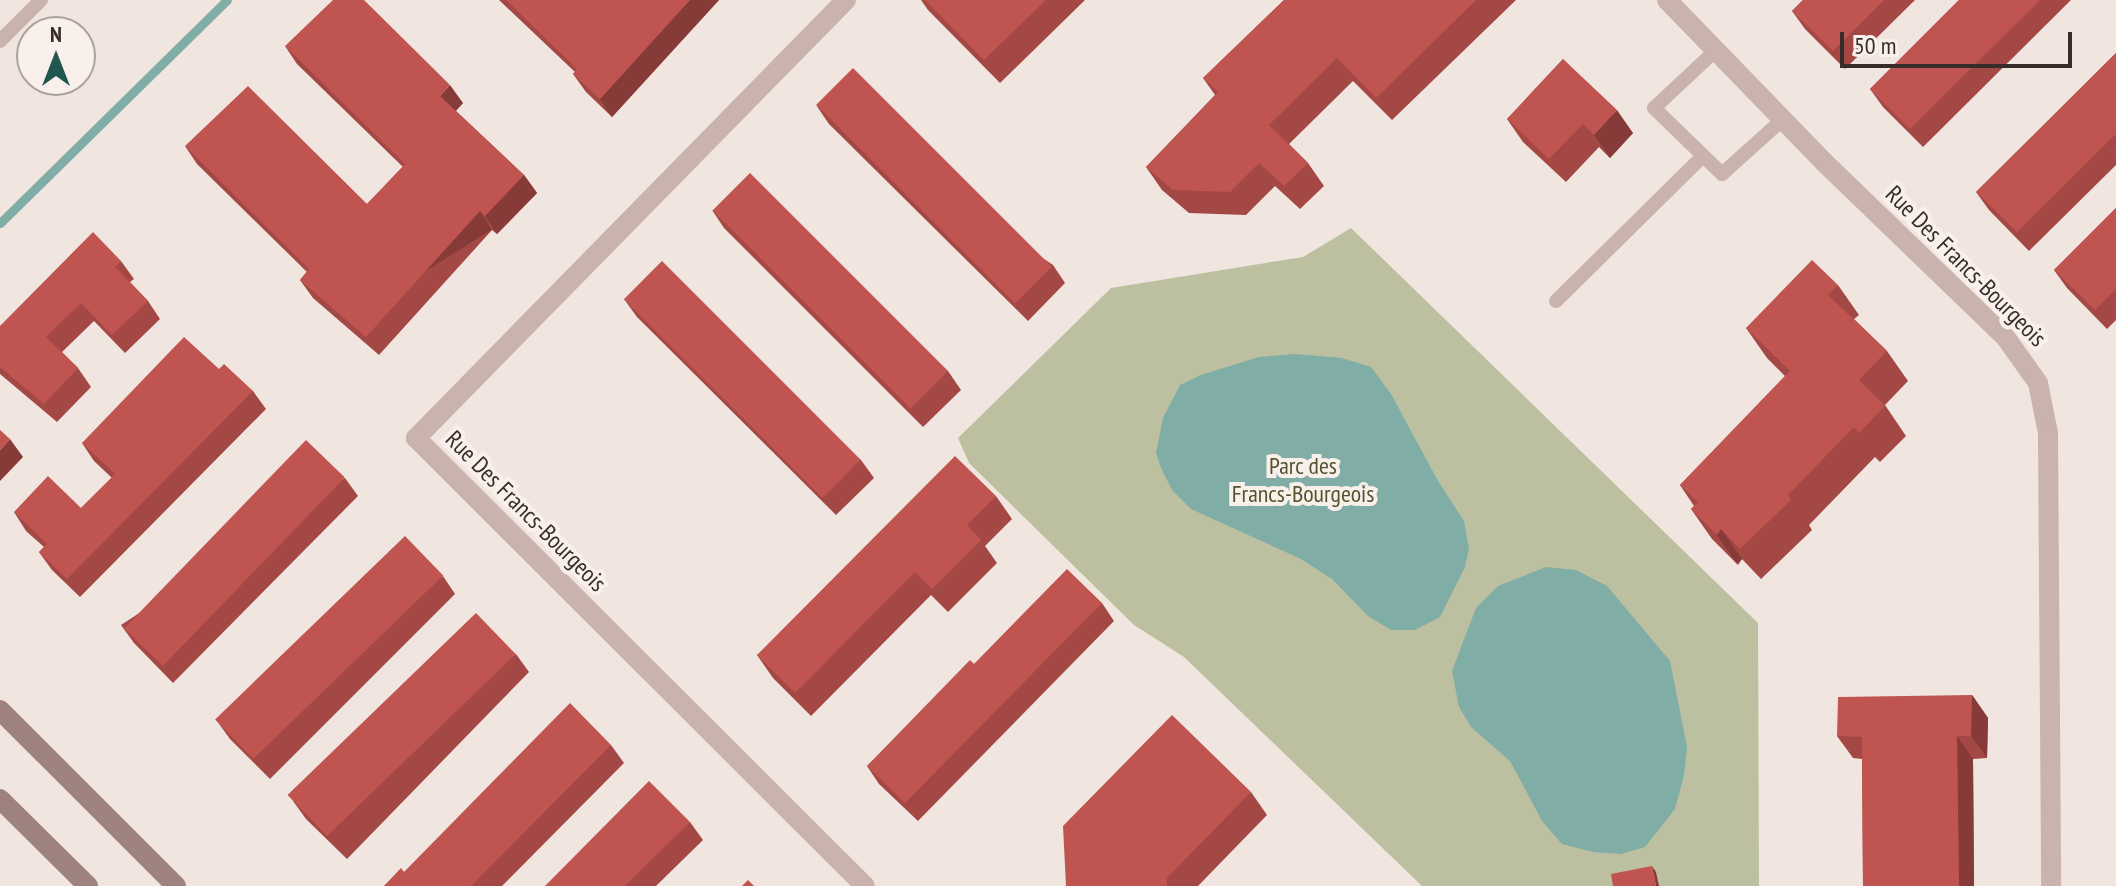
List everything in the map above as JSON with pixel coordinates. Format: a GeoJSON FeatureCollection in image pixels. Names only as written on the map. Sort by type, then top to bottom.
{"type":"FeatureCollection","features":[{"type":"Feature","properties":{"kind":"street","name":"Rue Des Francs-Bourgeois"},"geometry":{"type":"LineString","coordinates":[[846,0],[416,438],[865,886]]}},
{"type":"Feature","properties":{"kind":"street","name":"Rue Des Francs-Bourgeois"},"geometry":{"type":"LineString","coordinates":[[1667,0],[2006,338],[2031,368],[2044,397],[2049,452],[2051,886]]}},
{"type":"Feature","properties":{"kind":"street"},"geometry":{"type":"LineString","coordinates":[[0,710],[176,886]]}},
{"type":"Feature","properties":{"kind":"street"},"geometry":{"type":"LineString","coordinates":[[0,799],[88,886]]}},
{"type":"Feature","properties":{"kind":"lane"},"geometry":{"type":"LineString","coordinates":[[0,41],[41,0]]}},
{"type":"Feature","properties":{"kind":"lane"},"geometry":{"type":"LineString","coordinates":[[1716,50],[1654,108],[1722,174],[1783,119]]}},
{"type":"Feature","properties":{"kind":"lane"},"geometry":{"type":"LineString","coordinates":[[1556,301],[1703,156]]}},
{"type":"Feature","properties":{"kind":"green space","name":"Parc des Francs-Bourgeois"},"geometry":{"type":"Polygon","coordinates":[[[1351,228],[1758,623],[1759,886],[1422,886],[1184,657],[1134,625],[969,463],[958,438],[1111,288],[1303,257],[1351,228]]]}},
{"type":"Feature","properties":{"kind":"water"},"geometry":{"type":"Polygon","coordinates":[[[1295,354],[1342,358],[1371,367],[1391,394],[1438,481],[1464,521],[1469,549],[1465,567],[1440,617],[1415,630],[1391,630],[1368,616],[1332,579],[1301,559],[1191,509],[1172,490],[1161,468],[1156,453],[1163,418],[1180,385],[1201,375],[1259,357],[1295,354]]]}},
{"type":"Feature","properties":{"kind":"water"},"geometry":{"type":"Polygon","coordinates":[[[1546,567],[1576,570],[1607,586],[1670,661],[1687,747],[1684,775],[1675,809],[1645,847],[1621,854],[1593,852],[1562,844],[1542,821],[1510,761],[1471,727],[1459,707],[1452,671],[1476,608],[1498,586],[1546,567]]]}},
{"type":"Feature","properties":{"kind":"building"},"geometry":{"type":"Polygon","coordinates":[[[333,0],[364,0],[450,85],[440,96],[524,175],[485,216],[480,211],[366,337],[300,280],[309,269],[185,146],[248,86],[367,204],[405,164],[285,46],[333,0]]]}},
{"type":"Feature","properties":{"kind":"building"},"geometry":{"type":"Polygon","coordinates":[[[506,0],[690,0],[600,99],[573,74],[577,69],[506,0]]]}},
{"type":"Feature","properties":{"kind":"building"},"geometry":{"type":"Polygon","coordinates":[[[925,0],[1046,0],[984,60],[925,0]]]}},
{"type":"Feature","properties":{"kind":"building"},"geometry":{"type":"Polygon","coordinates":[[[1284,0],[1476,0],[1376,98],[1337,58],[1269,125],[1308,163],[1284,186],[1259,163],[1230,192],[1173,190],[1146,167],[1218,92],[1203,78],[1284,0]]]}},
{"type":"Feature","properties":{"kind":"building"},"geometry":{"type":"Polygon","coordinates":[[[1803,0],[1884,0],[1833,51],[1792,11],[1803,0]]]}},
{"type":"Feature","properties":{"kind":"building"},"geometry":{"type":"Polygon","coordinates":[[[1959,0],[2040,0],[1910,129],[1870,89],[1959,0]]]}},
{"type":"Feature","properties":{"kind":"building"},"geometry":{"type":"Polygon","coordinates":[[[2116,53],[2116,134],[2017,232],[1976,192],[2116,53]]]}},
{"type":"Feature","properties":{"kind":"building"},"geometry":{"type":"Polygon","coordinates":[[[1563,59],[1617,110],[1594,135],[1583,124],[1549,159],[1507,119],[1563,59]]]}},
{"type":"Feature","properties":{"kind":"building"},"geometry":{"type":"Polygon","coordinates":[[[853,68],[1052,267],[1015,303],[816,105],[853,68]]]}},
{"type":"Feature","properties":{"kind":"building"},"geometry":{"type":"Polygon","coordinates":[[[750,173],[948,371],[911,408],[713,210],[750,173]]]}},
{"type":"Feature","properties":{"kind":"building"},"geometry":{"type":"Polygon","coordinates":[[[2116,208],[2116,289],[2095,310],[2054,270],[2116,208]]]}},
{"type":"Feature","properties":{"kind":"building"},"geometry":{"type":"Polygon","coordinates":[[[93,232],[121,261],[115,267],[148,301],[112,335],[81,303],[46,337],[78,368],[44,404],[0,367],[0,326],[93,232]]]}},
{"type":"Feature","properties":{"kind":"building"},"geometry":{"type":"Polygon","coordinates":[[[1812,260],[1838,285],[1828,295],[1887,351],[1859,380],[1885,406],[1859,433],[1854,427],[1788,495],[1791,500],[1740,549],[1721,529],[1717,535],[1691,509],[1698,502],[1680,485],[1790,371],[1746,328],[1812,260]]]}},
{"type":"Feature","properties":{"kind":"building"},"geometry":{"type":"Polygon","coordinates":[[[662,261],[861,460],[823,498],[624,299],[662,261]]]}},
{"type":"Feature","properties":{"kind":"building"},"geometry":{"type":"Polygon","coordinates":[[[184,337],[219,369],[224,364],[253,391],[67,579],[39,552],[47,544],[14,512],[48,476],[81,508],[115,474],[82,443],[184,337]]]}},
{"type":"Feature","properties":{"kind":"building"},"geometry":{"type":"Polygon","coordinates":[[[0,430],[10,439],[0,450],[0,430]]]}},
{"type":"Feature","properties":{"kind":"building"},"geometry":{"type":"Polygon","coordinates":[[[306,440],[345,478],[163,666],[124,628],[306,440]]]}},
{"type":"Feature","properties":{"kind":"building"},"geometry":{"type":"Polygon","coordinates":[[[955,456],[996,496],[967,525],[981,540],[932,589],[915,572],[795,693],[757,655],[955,456]]]}},
{"type":"Feature","properties":{"kind":"building"},"geometry":{"type":"Polygon","coordinates":[[[405,536],[443,576],[253,759],[215,719],[405,536]]]}},
{"type":"Feature","properties":{"kind":"building"},"geometry":{"type":"Polygon","coordinates":[[[1067,569],[1102,603],[905,803],[867,766],[970,660],[974,664],[1067,569]]]}},
{"type":"Feature","properties":{"kind":"building"},"geometry":{"type":"Polygon","coordinates":[[[476,613],[516,654],[327,836],[288,795],[476,613]]]}},
{"type":"Feature","properties":{"kind":"building"},"geometry":{"type":"Polygon","coordinates":[[[1972,695],[1971,736],[1957,736],[1959,886],[1863,886],[1862,737],[1837,736],[1838,697],[1972,695]]]}},
{"type":"Feature","properties":{"kind":"building"},"geometry":{"type":"Polygon","coordinates":[[[570,703],[611,745],[471,886],[384,886],[401,868],[404,872],[570,703]]]}},
{"type":"Feature","properties":{"kind":"building"},"geometry":{"type":"Polygon","coordinates":[[[1172,715],[1251,792],[1167,878],[1167,886],[1066,886],[1063,826],[1172,715]]]}},
{"type":"Feature","properties":{"kind":"building"},"geometry":{"type":"Polygon","coordinates":[[[649,781],[690,822],[625,886],[545,886],[649,781]]]}},
{"type":"Feature","properties":{"kind":"building"},"geometry":{"type":"Polygon","coordinates":[[[1652,866],[1656,886],[1613,886],[1611,874],[1652,866]]]}},
{"type":"Feature","properties":{"kind":"waterway"},"geometry":{"type":"LineString","coordinates":[[0,223],[227,0]]}}]}
